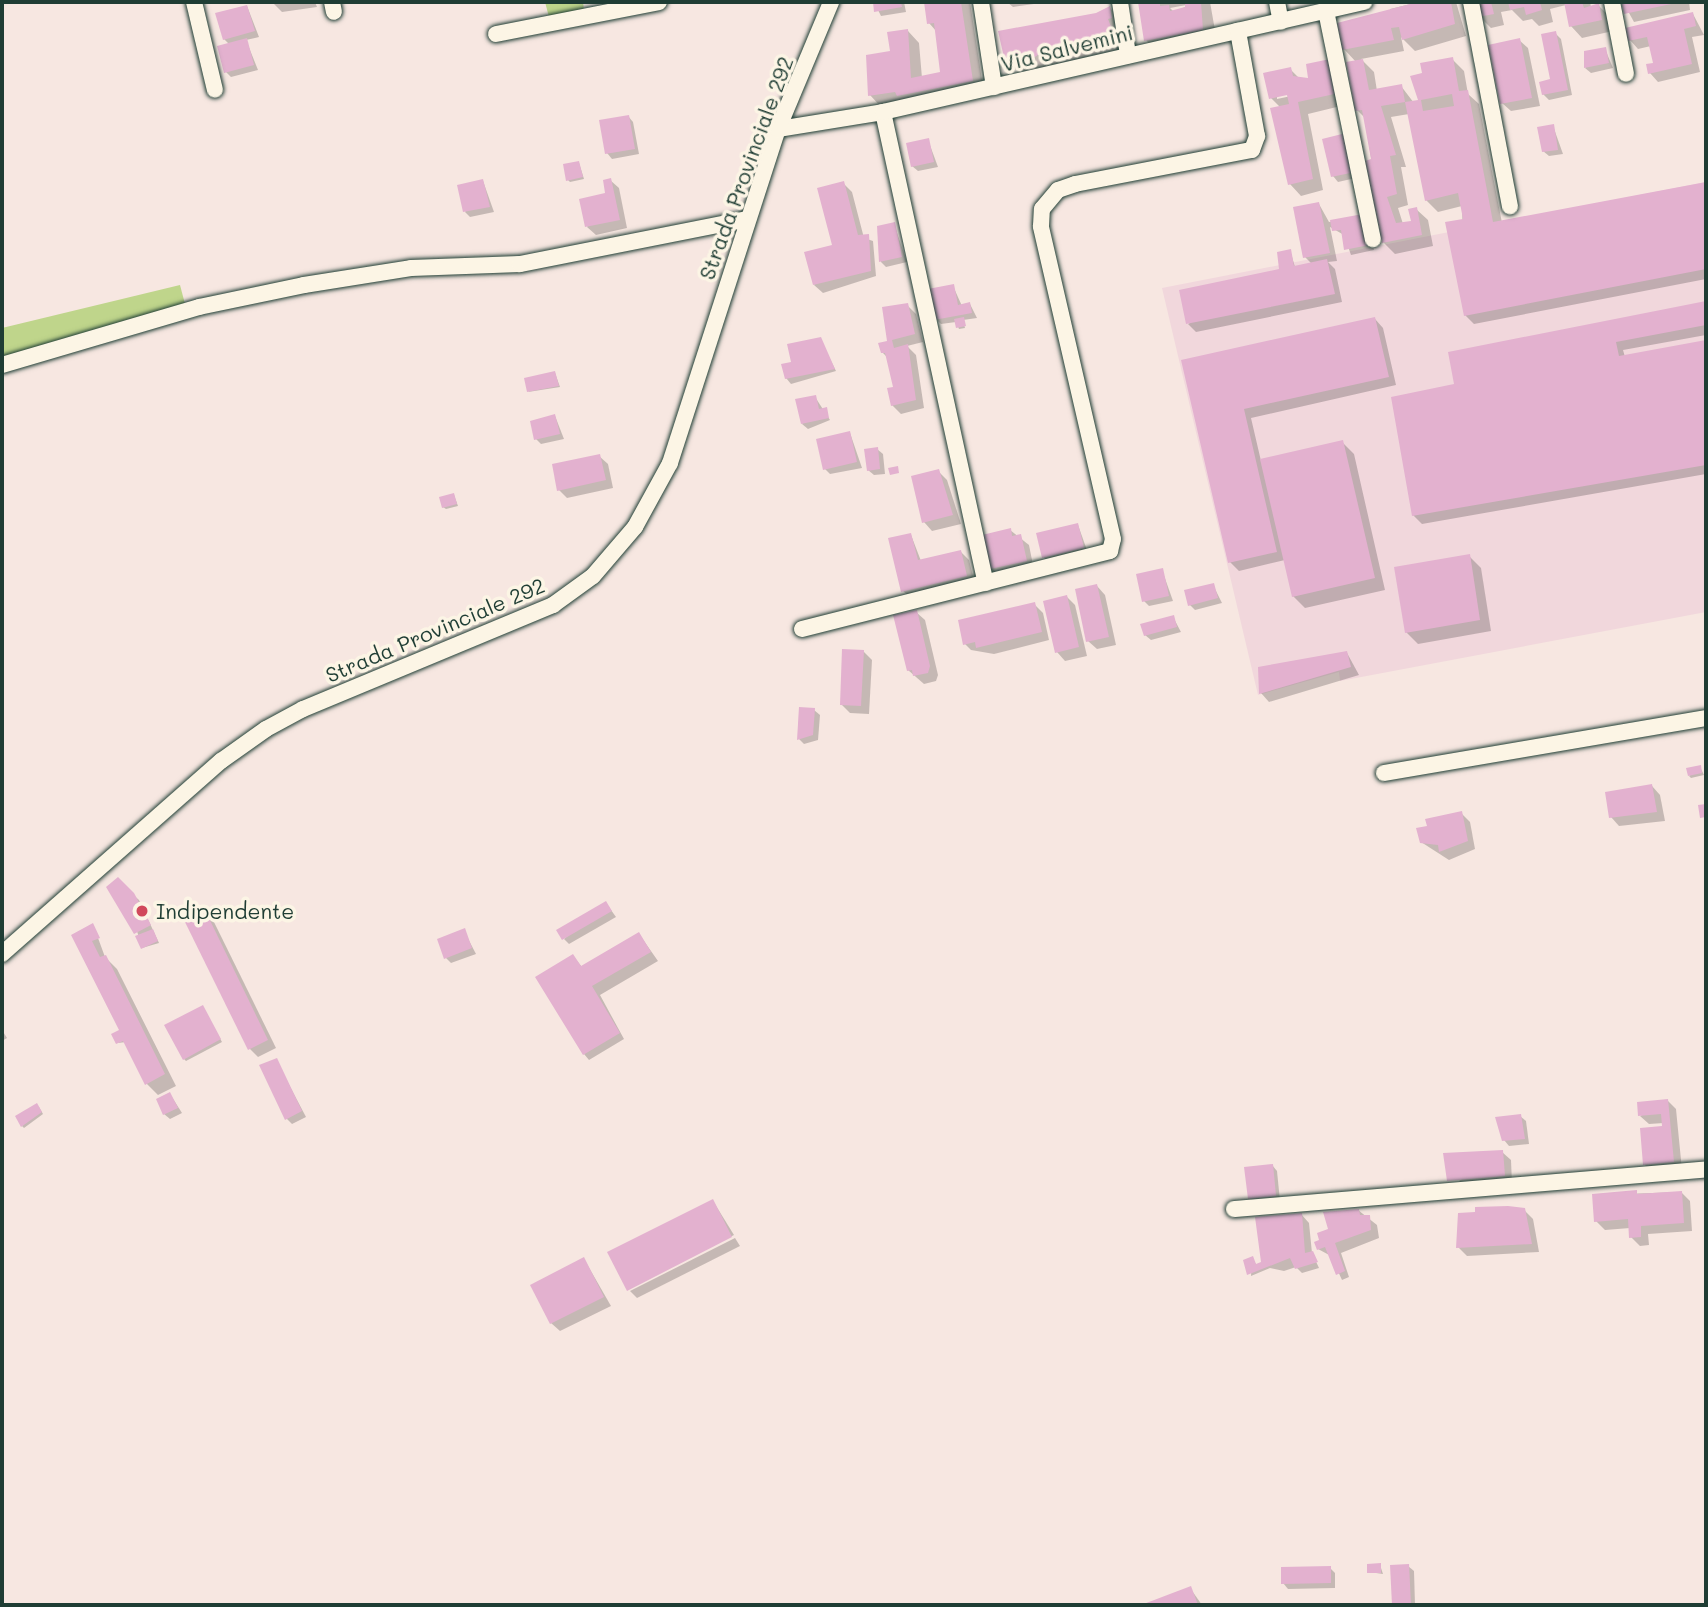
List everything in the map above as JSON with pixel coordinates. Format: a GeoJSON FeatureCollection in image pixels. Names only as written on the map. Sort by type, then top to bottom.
{"type":"FeatureCollection","features":[{"type":"Feature","properties":{"kind":"street"},"geometry":{"type":"LineString","coordinates":[[194,2],[215,90]]}},
{"type":"Feature","properties":{"kind":"street"},"geometry":{"type":"LineString","coordinates":[[496,34],[659,2]]}},
{"type":"Feature","properties":{"kind":"street","name":"Strada Provinciale 292"},"geometry":{"type":"LineString","coordinates":[[2,954],[221,761],[266,729],[303,709],[553,605],[593,576],[635,527],[670,463],[778,129],[831,2]]}},
{"type":"Feature","properties":{"kind":"street"},"geometry":{"type":"LineString","coordinates":[[981,2],[994,87]]}},
{"type":"Feature","properties":{"kind":"street"},"geometry":{"type":"LineString","coordinates":[[1120,2],[1128,55]]}},
{"type":"Feature","properties":{"kind":"street"},"geometry":{"type":"LineString","coordinates":[[1277,2],[1281,22]]}},
{"type":"Feature","properties":{"kind":"street","name":"Via Salvemini"},"geometry":{"type":"LineString","coordinates":[[778,129],[883,112],[1365,2]]}},
{"type":"Feature","properties":{"kind":"street"},"geometry":{"type":"LineString","coordinates":[[1471,2],[1510,206]]}},
{"type":"Feature","properties":{"kind":"street"},"geometry":{"type":"LineString","coordinates":[[1612,2],[1626,74]]}},
{"type":"Feature","properties":{"kind":"street"},"geometry":{"type":"LineString","coordinates":[[1326,11],[1373,239]]}},
{"type":"Feature","properties":{"kind":"street"},"geometry":{"type":"LineString","coordinates":[[802,629],[1103,555],[1112,546],[1041,226],[1042,209],[1058,190],[1075,184],[1252,150],[1257,136],[1238,30]]}},
{"type":"Feature","properties":{"kind":"street"},"geometry":{"type":"LineString","coordinates":[[883,112],[985,583]]}},
{"type":"Feature","properties":{"kind":"street"},"geometry":{"type":"LineString","coordinates":[[2,365],[199,307],[304,285],[411,268],[520,264],[747,219]]}},
{"type":"Feature","properties":{"kind":"street"},"geometry":{"type":"LineString","coordinates":[[1384,773],[1706,718]]}},
{"type":"Feature","properties":{"kind":"street"},"geometry":{"type":"LineString","coordinates":[[1234,1209],[1706,1169]]}},
{"type":"Feature","properties":{"kind":"shaded area"},"geometry":{"type":"Polygon","coordinates":[[[1706,182],[1706,612],[1340,681],[1339,672],[1258,695],[1162,288],[1706,182]]]}},
{"type":"Feature","properties":{"kind":"green space"},"geometry":{"type":"Polygon","coordinates":[[[545,2],[583,2],[584,10],[549,17],[545,2]]]}},
{"type":"Feature","properties":{"kind":"green space"},"geometry":{"type":"Polygon","coordinates":[[[180,285],[185,304],[2,357],[2,328],[180,285]]]}},
{"type":"Feature","properties":{"kind":"building"},"geometry":{"type":"Polygon","coordinates":[[[873,2],[901,2],[902,7],[874,12],[873,2]]]}},
{"type":"Feature","properties":{"kind":"building"},"geometry":{"type":"Polygon","coordinates":[[[924,2],[961,2],[973,81],[897,96],[895,92],[868,96],[866,55],[890,51],[887,32],[908,29],[911,78],[940,72],[934,23],[927,24],[924,2]]]}},
{"type":"Feature","properties":{"kind":"building"},"geometry":{"type":"Polygon","coordinates":[[[1138,2],[1160,2],[1160,6],[1169,5],[1170,11],[1185,7],[1185,2],[1201,2],[1203,30],[1144,41],[1138,2]]]}},
{"type":"Feature","properties":{"kind":"building"},"geometry":{"type":"Polygon","coordinates":[[[1418,2],[1451,2],[1455,24],[1402,40],[1399,27],[1391,28],[1394,40],[1342,50],[1337,23],[1418,2]]]}},
{"type":"Feature","properties":{"kind":"building"},"geometry":{"type":"Polygon","coordinates":[[[1474,2],[1491,2],[1494,14],[1478,17],[1474,2]]]}},
{"type":"Feature","properties":{"kind":"building"},"geometry":{"type":"Polygon","coordinates":[[[1508,2],[1540,2],[1542,10],[1526,15],[1524,7],[1510,10],[1508,2]]]}},
{"type":"Feature","properties":{"kind":"building"},"geometry":{"type":"Polygon","coordinates":[[[1564,2],[1582,2],[1584,8],[1599,3],[1602,20],[1569,27],[1564,2]]]}},
{"type":"Feature","properties":{"kind":"building"},"geometry":{"type":"Polygon","coordinates":[[[1621,2],[1676,2],[1676,3],[1624,14],[1621,2]]]}},
{"type":"Feature","properties":{"kind":"building"},"geometry":{"type":"Polygon","coordinates":[[[247,5],[255,31],[223,40],[215,13],[247,5]]]}},
{"type":"Feature","properties":{"kind":"building"},"geometry":{"type":"Polygon","coordinates":[[[1110,6],[1112,18],[1108,19],[1117,42],[1092,47],[1091,42],[1041,53],[1021,66],[1019,59],[1005,62],[998,31],[1096,13],[1110,6]]]}},
{"type":"Feature","properties":{"kind":"building"},"geometry":{"type":"Polygon","coordinates":[[[1693,12],[1696,26],[1684,29],[1692,64],[1648,74],[1646,64],[1653,63],[1647,37],[1628,41],[1625,28],[1693,12]]]}},
{"type":"Feature","properties":{"kind":"building"},"geometry":{"type":"Polygon","coordinates":[[[1556,31],[1568,90],[1542,95],[1539,82],[1550,79],[1541,34],[1556,31]]]}},
{"type":"Feature","properties":{"kind":"building"},"geometry":{"type":"Polygon","coordinates":[[[247,38],[254,65],[224,73],[217,46],[247,38]]]}},
{"type":"Feature","properties":{"kind":"building"},"geometry":{"type":"Polygon","coordinates":[[[1520,38],[1532,98],[1500,104],[1488,45],[1520,38]]]}},
{"type":"Feature","properties":{"kind":"building"},"geometry":{"type":"Polygon","coordinates":[[[1606,47],[1609,63],[1584,68],[1584,51],[1606,47]]]}},
{"type":"Feature","properties":{"kind":"building"},"geometry":{"type":"Polygon","coordinates":[[[1453,57],[1459,91],[1468,90],[1493,222],[1706,182],[1706,269],[1464,316],[1445,222],[1463,219],[1458,193],[1425,201],[1405,102],[1418,100],[1410,76],[1422,73],[1420,63],[1453,57]],[[1452,94],[1421,100],[1423,111],[1454,106],[1452,94]]]}},
{"type":"Feature","properties":{"kind":"building"},"geometry":{"type":"Polygon","coordinates":[[[1330,59],[1339,93],[1298,102],[1313,179],[1288,185],[1270,108],[1289,104],[1287,95],[1269,99],[1263,73],[1291,67],[1293,76],[1308,78],[1306,64],[1330,59]]]}},
{"type":"Feature","properties":{"kind":"building"},"geometry":{"type":"Polygon","coordinates":[[[1363,59],[1369,90],[1402,84],[1405,102],[1381,106],[1396,155],[1390,156],[1397,194],[1387,197],[1396,223],[1411,221],[1408,209],[1417,207],[1422,235],[1382,243],[1365,161],[1371,159],[1362,110],[1355,111],[1346,62],[1363,59]]]}},
{"type":"Feature","properties":{"kind":"building"},"geometry":{"type":"Polygon","coordinates":[[[629,115],[635,149],[605,154],[599,120],[629,115]]]}},
{"type":"Feature","properties":{"kind":"building"},"geometry":{"type":"Polygon","coordinates":[[[1554,124],[1558,150],[1542,152],[1537,127],[1554,124]]]}},
{"type":"Feature","properties":{"kind":"building"},"geometry":{"type":"Polygon","coordinates":[[[1346,133],[1355,172],[1331,177],[1322,139],[1346,133]]]}},
{"type":"Feature","properties":{"kind":"building"},"geometry":{"type":"Polygon","coordinates":[[[929,138],[934,162],[911,167],[906,143],[929,138]]]}},
{"type":"Feature","properties":{"kind":"building"},"geometry":{"type":"Polygon","coordinates":[[[579,161],[583,177],[566,181],[563,164],[579,161]]]}},
{"type":"Feature","properties":{"kind":"building"},"geometry":{"type":"Polygon","coordinates":[[[611,178],[620,220],[585,227],[579,199],[605,193],[603,180],[611,178]]]}},
{"type":"Feature","properties":{"kind":"building"},"geometry":{"type":"Polygon","coordinates":[[[483,179],[490,207],[463,212],[457,185],[483,179]]]}},
{"type":"Feature","properties":{"kind":"building"},"geometry":{"type":"Polygon","coordinates":[[[844,181],[858,235],[869,234],[871,271],[813,285],[804,252],[832,245],[817,188],[844,181]]]}},
{"type":"Feature","properties":{"kind":"building"},"geometry":{"type":"Polygon","coordinates":[[[1319,202],[1330,253],[1303,258],[1293,207],[1319,202]]]}},
{"type":"Feature","properties":{"kind":"building"},"geometry":{"type":"Polygon","coordinates":[[[1363,214],[1369,245],[1344,250],[1341,230],[1332,231],[1330,220],[1363,214]]]}},
{"type":"Feature","properties":{"kind":"building"},"geometry":{"type":"Polygon","coordinates":[[[895,222],[902,257],[879,262],[877,226],[895,222]]]}},
{"type":"Feature","properties":{"kind":"building"},"geometry":{"type":"Polygon","coordinates":[[[1291,249],[1294,266],[1327,259],[1335,294],[1186,324],[1179,290],[1279,269],[1277,252],[1291,249]]]}},
{"type":"Feature","properties":{"kind":"building"},"geometry":{"type":"Polygon","coordinates":[[[954,284],[958,305],[970,302],[972,313],[934,320],[928,289],[954,284]]]}},
{"type":"Feature","properties":{"kind":"building"},"geometry":{"type":"Polygon","coordinates":[[[1706,301],[1706,325],[1616,342],[1619,356],[1706,340],[1706,465],[1412,516],[1391,397],[1454,384],[1448,352],[1706,301]]]}},
{"type":"Feature","properties":{"kind":"building"},"geometry":{"type":"Polygon","coordinates":[[[908,303],[915,334],[892,340],[894,348],[908,344],[916,400],[891,406],[887,388],[893,387],[885,353],[881,353],[878,343],[887,341],[882,307],[908,303]]]}},
{"type":"Feature","properties":{"kind":"building"},"geometry":{"type":"Polygon","coordinates":[[[964,317],[966,326],[956,328],[954,319],[964,317]]]}},
{"type":"Feature","properties":{"kind":"building"},"geometry":{"type":"Polygon","coordinates":[[[1375,317],[1389,377],[1244,409],[1277,552],[1228,563],[1181,360],[1375,317]]]}},
{"type":"Feature","properties":{"kind":"building"},"geometry":{"type":"Polygon","coordinates":[[[821,337],[835,369],[785,379],[781,364],[791,362],[787,344],[821,337]]]}},
{"type":"Feature","properties":{"kind":"building"},"geometry":{"type":"Polygon","coordinates":[[[555,371],[559,386],[527,392],[524,378],[555,371]]]}},
{"type":"Feature","properties":{"kind":"building"},"geometry":{"type":"Polygon","coordinates":[[[816,395],[819,409],[827,407],[829,418],[801,424],[795,399],[816,395]]]}},
{"type":"Feature","properties":{"kind":"building"},"geometry":{"type":"Polygon","coordinates":[[[555,414],[560,434],[534,440],[530,421],[555,414]]]}},
{"type":"Feature","properties":{"kind":"building"},"geometry":{"type":"Polygon","coordinates":[[[850,431],[857,462],[823,470],[816,439],[850,431]]]}},
{"type":"Feature","properties":{"kind":"building"},"geometry":{"type":"Polygon","coordinates":[[[1343,440],[1375,578],[1292,597],[1260,459],[1343,440]]]}},
{"type":"Feature","properties":{"kind":"building"},"geometry":{"type":"Polygon","coordinates":[[[878,447],[880,469],[867,471],[864,449],[878,447]]]}},
{"type":"Feature","properties":{"kind":"building"},"geometry":{"type":"Polygon","coordinates":[[[600,454],[606,480],[557,491],[552,464],[600,454]]]}},
{"type":"Feature","properties":{"kind":"building"},"geometry":{"type":"Polygon","coordinates":[[[898,466],[899,473],[890,475],[888,468],[898,466]]]}},
{"type":"Feature","properties":{"kind":"building"},"geometry":{"type":"Polygon","coordinates":[[[939,469],[953,515],[922,523],[911,476],[939,469]]]}},
{"type":"Feature","properties":{"kind":"building"},"geometry":{"type":"Polygon","coordinates":[[[454,493],[457,504],[442,508],[439,497],[454,493]]]}},
{"type":"Feature","properties":{"kind":"building"},"geometry":{"type":"Polygon","coordinates":[[[1078,523],[1084,548],[1042,558],[1036,533],[1078,523]]]}},
{"type":"Feature","properties":{"kind":"building"},"geometry":{"type":"Polygon","coordinates":[[[1011,528],[1012,536],[1021,534],[1027,561],[990,569],[982,535],[1011,528]]]}},
{"type":"Feature","properties":{"kind":"building"},"geometry":{"type":"Polygon","coordinates":[[[911,533],[918,560],[961,550],[967,576],[901,592],[888,538],[911,533]]]}},
{"type":"Feature","properties":{"kind":"building"},"geometry":{"type":"Polygon","coordinates":[[[1470,554],[1480,620],[1405,633],[1394,567],[1470,554]]]}},
{"type":"Feature","properties":{"kind":"building"},"geometry":{"type":"Polygon","coordinates":[[[1163,568],[1169,596],[1142,602],[1136,574],[1163,568]]]}},
{"type":"Feature","properties":{"kind":"building"},"geometry":{"type":"Polygon","coordinates":[[[1214,583],[1218,598],[1188,606],[1184,590],[1214,583]]]}},
{"type":"Feature","properties":{"kind":"building"},"geometry":{"type":"Polygon","coordinates":[[[1097,584],[1109,637],[1086,642],[1075,589],[1097,584]]]}},
{"type":"Feature","properties":{"kind":"building"},"geometry":{"type":"Polygon","coordinates":[[[1067,595],[1079,647],[1055,653],[1043,601],[1067,595]]]}},
{"type":"Feature","properties":{"kind":"building"},"geometry":{"type":"Polygon","coordinates":[[[1035,602],[1042,632],[976,648],[975,642],[963,645],[958,620],[1035,602]]]}},
{"type":"Feature","properties":{"kind":"building"},"geometry":{"type":"Polygon","coordinates":[[[917,610],[930,666],[928,673],[913,676],[912,670],[907,671],[893,615],[917,610]]]}},
{"type":"Feature","properties":{"kind":"building"},"geometry":{"type":"Polygon","coordinates":[[[1174,615],[1177,627],[1144,636],[1140,624],[1174,615]]]}},
{"type":"Feature","properties":{"kind":"building"},"geometry":{"type":"Polygon","coordinates":[[[842,649],[864,650],[861,706],[840,705],[842,649]]]}},
{"type":"Feature","properties":{"kind":"building"},"geometry":{"type":"Polygon","coordinates":[[[1347,651],[1351,667],[1259,694],[1258,667],[1347,651]]]}},
{"type":"Feature","properties":{"kind":"building"},"geometry":{"type":"Polygon","coordinates":[[[799,707],[815,708],[813,735],[797,740],[799,707]]]}},
{"type":"Feature","properties":{"kind":"building"},"geometry":{"type":"Polygon","coordinates":[[[1701,765],[1702,773],[1688,776],[1686,768],[1701,765]]]}},
{"type":"Feature","properties":{"kind":"building"},"geometry":{"type":"Polygon","coordinates":[[[1652,784],[1657,812],[1609,818],[1605,792],[1652,784]]]}},
{"type":"Feature","properties":{"kind":"building"},"geometry":{"type":"Polygon","coordinates":[[[1706,804],[1706,817],[1700,818],[1698,805],[1706,804]]]}},
{"type":"Feature","properties":{"kind":"building"},"geometry":{"type":"Polygon","coordinates":[[[1462,811],[1468,841],[1439,852],[1438,845],[1420,843],[1416,828],[1427,826],[1425,819],[1462,811]]]}},
{"type":"Feature","properties":{"kind":"building"},"geometry":{"type":"Polygon","coordinates":[[[118,877],[134,893],[151,925],[134,934],[106,887],[118,877]]]}},
{"type":"Feature","properties":{"kind":"building"},"geometry":{"type":"Polygon","coordinates":[[[606,901],[612,911],[562,940],[556,930],[606,901]]]}},
{"type":"Feature","properties":{"kind":"building"},"geometry":{"type":"Polygon","coordinates":[[[204,908],[268,1040],[248,1050],[183,918],[204,908]]]}},
{"type":"Feature","properties":{"kind":"building"},"geometry":{"type":"Polygon","coordinates":[[[93,923],[100,938],[92,941],[100,957],[106,955],[165,1074],[145,1085],[123,1041],[116,1044],[111,1034],[119,1030],[71,935],[93,923]]]}},
{"type":"Feature","properties":{"kind":"building"},"geometry":{"type":"Polygon","coordinates":[[[465,928],[472,948],[444,959],[437,939],[465,928]]]}},
{"type":"Feature","properties":{"kind":"building"},"geometry":{"type":"Polygon","coordinates":[[[153,929],[158,941],[141,949],[135,936],[153,929]]]}},
{"type":"Feature","properties":{"kind":"building"},"geometry":{"type":"Polygon","coordinates":[[[639,932],[651,952],[592,986],[620,1033],[583,1055],[535,977],[573,954],[581,966],[639,932]]]}},
{"type":"Feature","properties":{"kind":"building"},"geometry":{"type":"Polygon","coordinates":[[[203,1005],[221,1039],[183,1060],[164,1025],[203,1005]]]}},
{"type":"Feature","properties":{"kind":"building"},"geometry":{"type":"Polygon","coordinates":[[[277,1058],[302,1111],[285,1120],[259,1065],[277,1058]]]}},
{"type":"Feature","properties":{"kind":"building"},"geometry":{"type":"Polygon","coordinates":[[[170,1092],[178,1108],[163,1115],[156,1099],[170,1092]]]}},
{"type":"Feature","properties":{"kind":"building"},"geometry":{"type":"Polygon","coordinates":[[[1668,1099],[1674,1162],[1643,1165],[1640,1128],[1662,1126],[1661,1114],[1638,1116],[1637,1102],[1668,1099]]]}},
{"type":"Feature","properties":{"kind":"building"},"geometry":{"type":"Polygon","coordinates":[[[37,1103],[42,1112],[21,1127],[15,1116],[37,1103]]]}},
{"type":"Feature","properties":{"kind":"building"},"geometry":{"type":"Polygon","coordinates":[[[1521,1114],[1525,1139],[1502,1141],[1495,1117],[1521,1114]]]}},
{"type":"Feature","properties":{"kind":"building"},"geometry":{"type":"Polygon","coordinates":[[[1503,1150],[1505,1176],[1447,1181],[1443,1153],[1503,1150]]]}},
{"type":"Feature","properties":{"kind":"building"},"geometry":{"type":"Polygon","coordinates":[[[1273,1164],[1276,1196],[1248,1199],[1244,1167],[1273,1164]]]}},
{"type":"Feature","properties":{"kind":"building"},"geometry":{"type":"Polygon","coordinates":[[[1637,1190],[1637,1194],[1682,1191],[1684,1223],[1641,1226],[1641,1237],[1629,1238],[1628,1219],[1594,1222],[1592,1194],[1637,1190]]]}},
{"type":"Feature","properties":{"kind":"building"},"geometry":{"type":"Polygon","coordinates":[[[713,1199],[732,1237],[627,1291],[607,1252],[713,1199]]]}},
{"type":"Feature","properties":{"kind":"building"},"geometry":{"type":"Polygon","coordinates":[[[1475,1207],[1525,1208],[1532,1244],[1456,1248],[1458,1213],[1475,1212],[1475,1207]]]}},
{"type":"Feature","properties":{"kind":"building"},"geometry":{"type":"Polygon","coordinates":[[[1359,1209],[1360,1215],[1370,1215],[1371,1230],[1335,1243],[1345,1271],[1336,1275],[1325,1247],[1317,1250],[1314,1242],[1319,1240],[1317,1233],[1328,1229],[1323,1212],[1359,1209]]]}},
{"type":"Feature","properties":{"kind":"building"},"geometry":{"type":"Polygon","coordinates":[[[1302,1213],[1305,1253],[1313,1251],[1318,1262],[1295,1269],[1290,1258],[1247,1275],[1243,1260],[1253,1256],[1256,1264],[1261,1262],[1255,1217],[1302,1213]]]}},
{"type":"Feature","properties":{"kind":"building"},"geometry":{"type":"Polygon","coordinates":[[[584,1257],[604,1297],[550,1324],[530,1285],[584,1257]]]}},
{"type":"Feature","properties":{"kind":"building"},"geometry":{"type":"Polygon","coordinates":[[[1381,1563],[1381,1573],[1367,1573],[1367,1564],[1381,1563]]]}},
{"type":"Feature","properties":{"kind":"building"},"geometry":{"type":"Polygon","coordinates":[[[1409,1564],[1411,1605],[1392,1605],[1390,1565],[1409,1564]]]}},
{"type":"Feature","properties":{"kind":"building"},"geometry":{"type":"Polygon","coordinates":[[[1331,1566],[1331,1583],[1281,1584],[1281,1567],[1331,1566]]]}},
{"type":"Feature","properties":{"kind":"building"},"geometry":{"type":"Polygon","coordinates":[[[1191,1586],[1198,1605],[1141,1605],[1191,1586]]]}},
{"type":"Feature","properties":{"kind":"place","name":"Indipendente"},"geometry":{"type":"Point","coordinates":[142,911]}}]}
